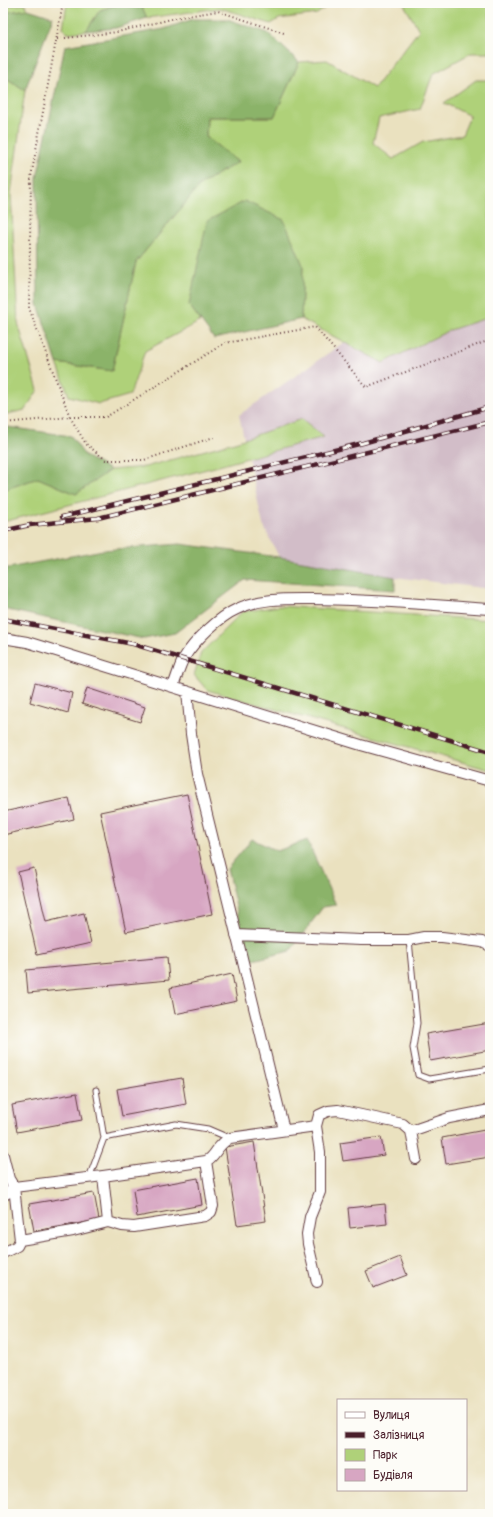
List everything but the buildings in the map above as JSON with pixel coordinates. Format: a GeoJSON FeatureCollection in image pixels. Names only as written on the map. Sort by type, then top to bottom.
{"type":"FeatureCollection","features":[{"type":"Feature","properties":{"kind":"street"},"geometry":{"type":"LineString","coordinates":[[173,686],[185,658],[200,639],[217,622],[236,609],[257,601],[284,599],[350,599],[490,609]]}},
{"type":"Feature","properties":{"kind":"street"},"geometry":{"type":"LineString","coordinates":[[3,638],[27,642],[361,745],[490,781]]}},
{"type":"Feature","properties":{"kind":"street"},"geometry":{"type":"LineString","coordinates":[[187,691],[197,774],[284,1130]]}},
{"type":"Feature","properties":{"kind":"street"},"geometry":{"type":"LineString","coordinates":[[236,935],[361,940],[410,940],[424,937],[442,937],[482,942],[490,946]]}},
{"type":"Feature","properties":{"kind":"street"},"geometry":{"type":"LineString","coordinates":[[317,1282],[307,1234],[310,1217],[320,1192],[320,1152],[316,1126],[319,1115],[328,1111],[338,1110],[403,1124],[411,1131],[416,1159]]}},
{"type":"Feature","properties":{"kind":"street"},"geometry":{"type":"LineString","coordinates":[[411,1131],[448,1118],[490,1110]]}},
{"type":"Feature","properties":{"kind":"street"},"geometry":{"type":"LineString","coordinates":[[3,1195],[14,1187],[206,1161],[211,1159],[219,1146],[230,1138],[316,1126]]}},
{"type":"Feature","properties":{"kind":"street"},"geometry":{"type":"LineString","coordinates":[[3,1155],[9,1179],[14,1187],[20,1240],[17,1246],[3,1253]]}},
{"type":"Feature","properties":{"kind":"street"},"geometry":{"type":"LineString","coordinates":[[20,1240],[73,1231],[108,1222],[122,1226],[134,1227],[205,1216],[211,1212],[213,1206],[206,1161]]}},
{"type":"Feature","properties":{"kind":"street"},"geometry":{"type":"LineString","coordinates":[[103,1176],[108,1222]]}},
{"type":"Feature","properties":{"kind":"lane"},"geometry":{"type":"LineString","coordinates":[[410,940],[417,1023],[413,1048],[418,1074],[429,1079],[490,1069]]}},
{"type":"Feature","properties":{"kind":"lane"},"geometry":{"type":"LineString","coordinates":[[89,1178],[104,1138],[96,1090]]}},
{"type":"Feature","properties":{"kind":"lane"},"geometry":{"type":"LineString","coordinates":[[104,1138],[176,1124],[208,1130],[230,1138]]}},
{"type":"Feature","properties":{"kind":"path"},"geometry":{"type":"LineString","coordinates":[[63,3],[31,177],[29,308],[70,417],[86,444],[106,460],[144,460],[214,437]]}},
{"type":"Feature","properties":{"kind":"path"},"geometry":{"type":"LineString","coordinates":[[57,40],[117,32],[180,17],[218,11],[284,33]]}},
{"type":"Feature","properties":{"kind":"path"},"geometry":{"type":"LineString","coordinates":[[3,423],[70,417],[106,417],[225,343],[286,332],[316,327],[366,387],[490,340]]}},
{"type":"Feature","properties":{"kind":"shaded area"},"geometry":{"type":"Polygon","coordinates":[[[490,245],[490,589],[395,577],[279,557],[263,525],[239,415],[480,248],[490,245]]]}},
{"type":"Feature","properties":{"kind":"green space"},"geometry":{"type":"Polygon","coordinates":[[[67,3],[122,3],[100,10],[86,31],[67,33],[63,28],[67,3]]]}},
{"type":"Feature","properties":{"kind":"green space"},"geometry":{"type":"Polygon","coordinates":[[[122,3],[140,3],[147,18],[116,28],[86,31],[100,10],[122,3]]]}},
{"type":"Feature","properties":{"kind":"green space"},"geometry":{"type":"Polygon","coordinates":[[[140,3],[332,3],[317,14],[279,19],[271,24],[220,8],[147,18],[140,3]]]}},
{"type":"Feature","properties":{"kind":"green space"},"geometry":{"type":"Polygon","coordinates":[[[403,3],[490,3],[490,53],[471,53],[433,74],[420,109],[379,118],[373,143],[393,159],[423,142],[462,135],[470,116],[444,103],[476,80],[490,80],[490,317],[450,330],[383,363],[301,319],[303,265],[189,305],[201,321],[145,351],[130,395],[99,404],[69,396],[57,363],[112,371],[136,262],[201,184],[238,162],[206,137],[207,117],[274,117],[299,62],[327,60],[374,88],[419,30],[403,3]]]}},
{"type":"Feature","properties":{"kind":"green space"},"geometry":{"type":"Polygon","coordinates":[[[25,4],[28,9],[3,13],[3,6],[25,4]]]}},
{"type":"Feature","properties":{"kind":"green space"},"geometry":{"type":"Polygon","coordinates":[[[28,9],[53,17],[25,90],[3,76],[3,13],[28,9]]]}},
{"type":"Feature","properties":{"kind":"green space"},"geometry":{"type":"Polygon","coordinates":[[[193,19],[227,19],[268,33],[299,62],[274,117],[207,117],[206,137],[238,162],[201,184],[136,262],[112,371],[57,363],[38,304],[37,178],[65,46],[164,29],[193,19]]]}},
{"type":"Feature","properties":{"kind":"green space"},"geometry":{"type":"Polygon","coordinates":[[[3,76],[25,90],[11,194],[18,323],[38,390],[25,410],[3,415],[3,76]]]}},
{"type":"Feature","properties":{"kind":"green space"},"geometry":{"type":"Polygon","coordinates":[[[245,201],[284,220],[303,265],[301,319],[214,339],[189,305],[207,221],[245,201]]]}},
{"type":"Feature","properties":{"kind":"green space"},"geometry":{"type":"Polygon","coordinates":[[[302,419],[324,437],[3,522],[3,490],[38,478],[76,494],[110,470],[145,467],[238,441],[302,419]]]}},
{"type":"Feature","properties":{"kind":"green space"},"geometry":{"type":"Polygon","coordinates":[[[8,427],[71,436],[85,456],[110,470],[76,494],[38,478],[3,490],[3,429],[8,427]]]}},
{"type":"Feature","properties":{"kind":"green space"},"geometry":{"type":"Polygon","coordinates":[[[180,544],[279,557],[395,577],[395,590],[245,580],[175,633],[144,639],[3,609],[3,569],[103,550],[180,544]]]}},
{"type":"Feature","properties":{"kind":"green space"},"geometry":{"type":"Polygon","coordinates":[[[279,606],[490,620],[490,770],[207,690],[194,675],[201,653],[242,612],[279,606]]]}},
{"type":"Feature","properties":{"kind":"green space"},"geometry":{"type":"Polygon","coordinates":[[[252,839],[277,851],[307,840],[336,905],[323,907],[290,951],[249,961],[227,869],[252,839]]]}},
{"type":"Feature","properties":{"kind":"railway"},"geometry":{"type":"LineString","coordinates":[[62,517],[363,443],[490,407]]}},
{"type":"Feature","properties":{"kind":"railway"},"geometry":{"type":"LineString","coordinates":[[3,531],[30,525],[98,518],[490,422]]}},
{"type":"Feature","properties":{"kind":"railway"},"geometry":{"type":"LineString","coordinates":[[3,619],[133,644],[490,752]]}}]}
